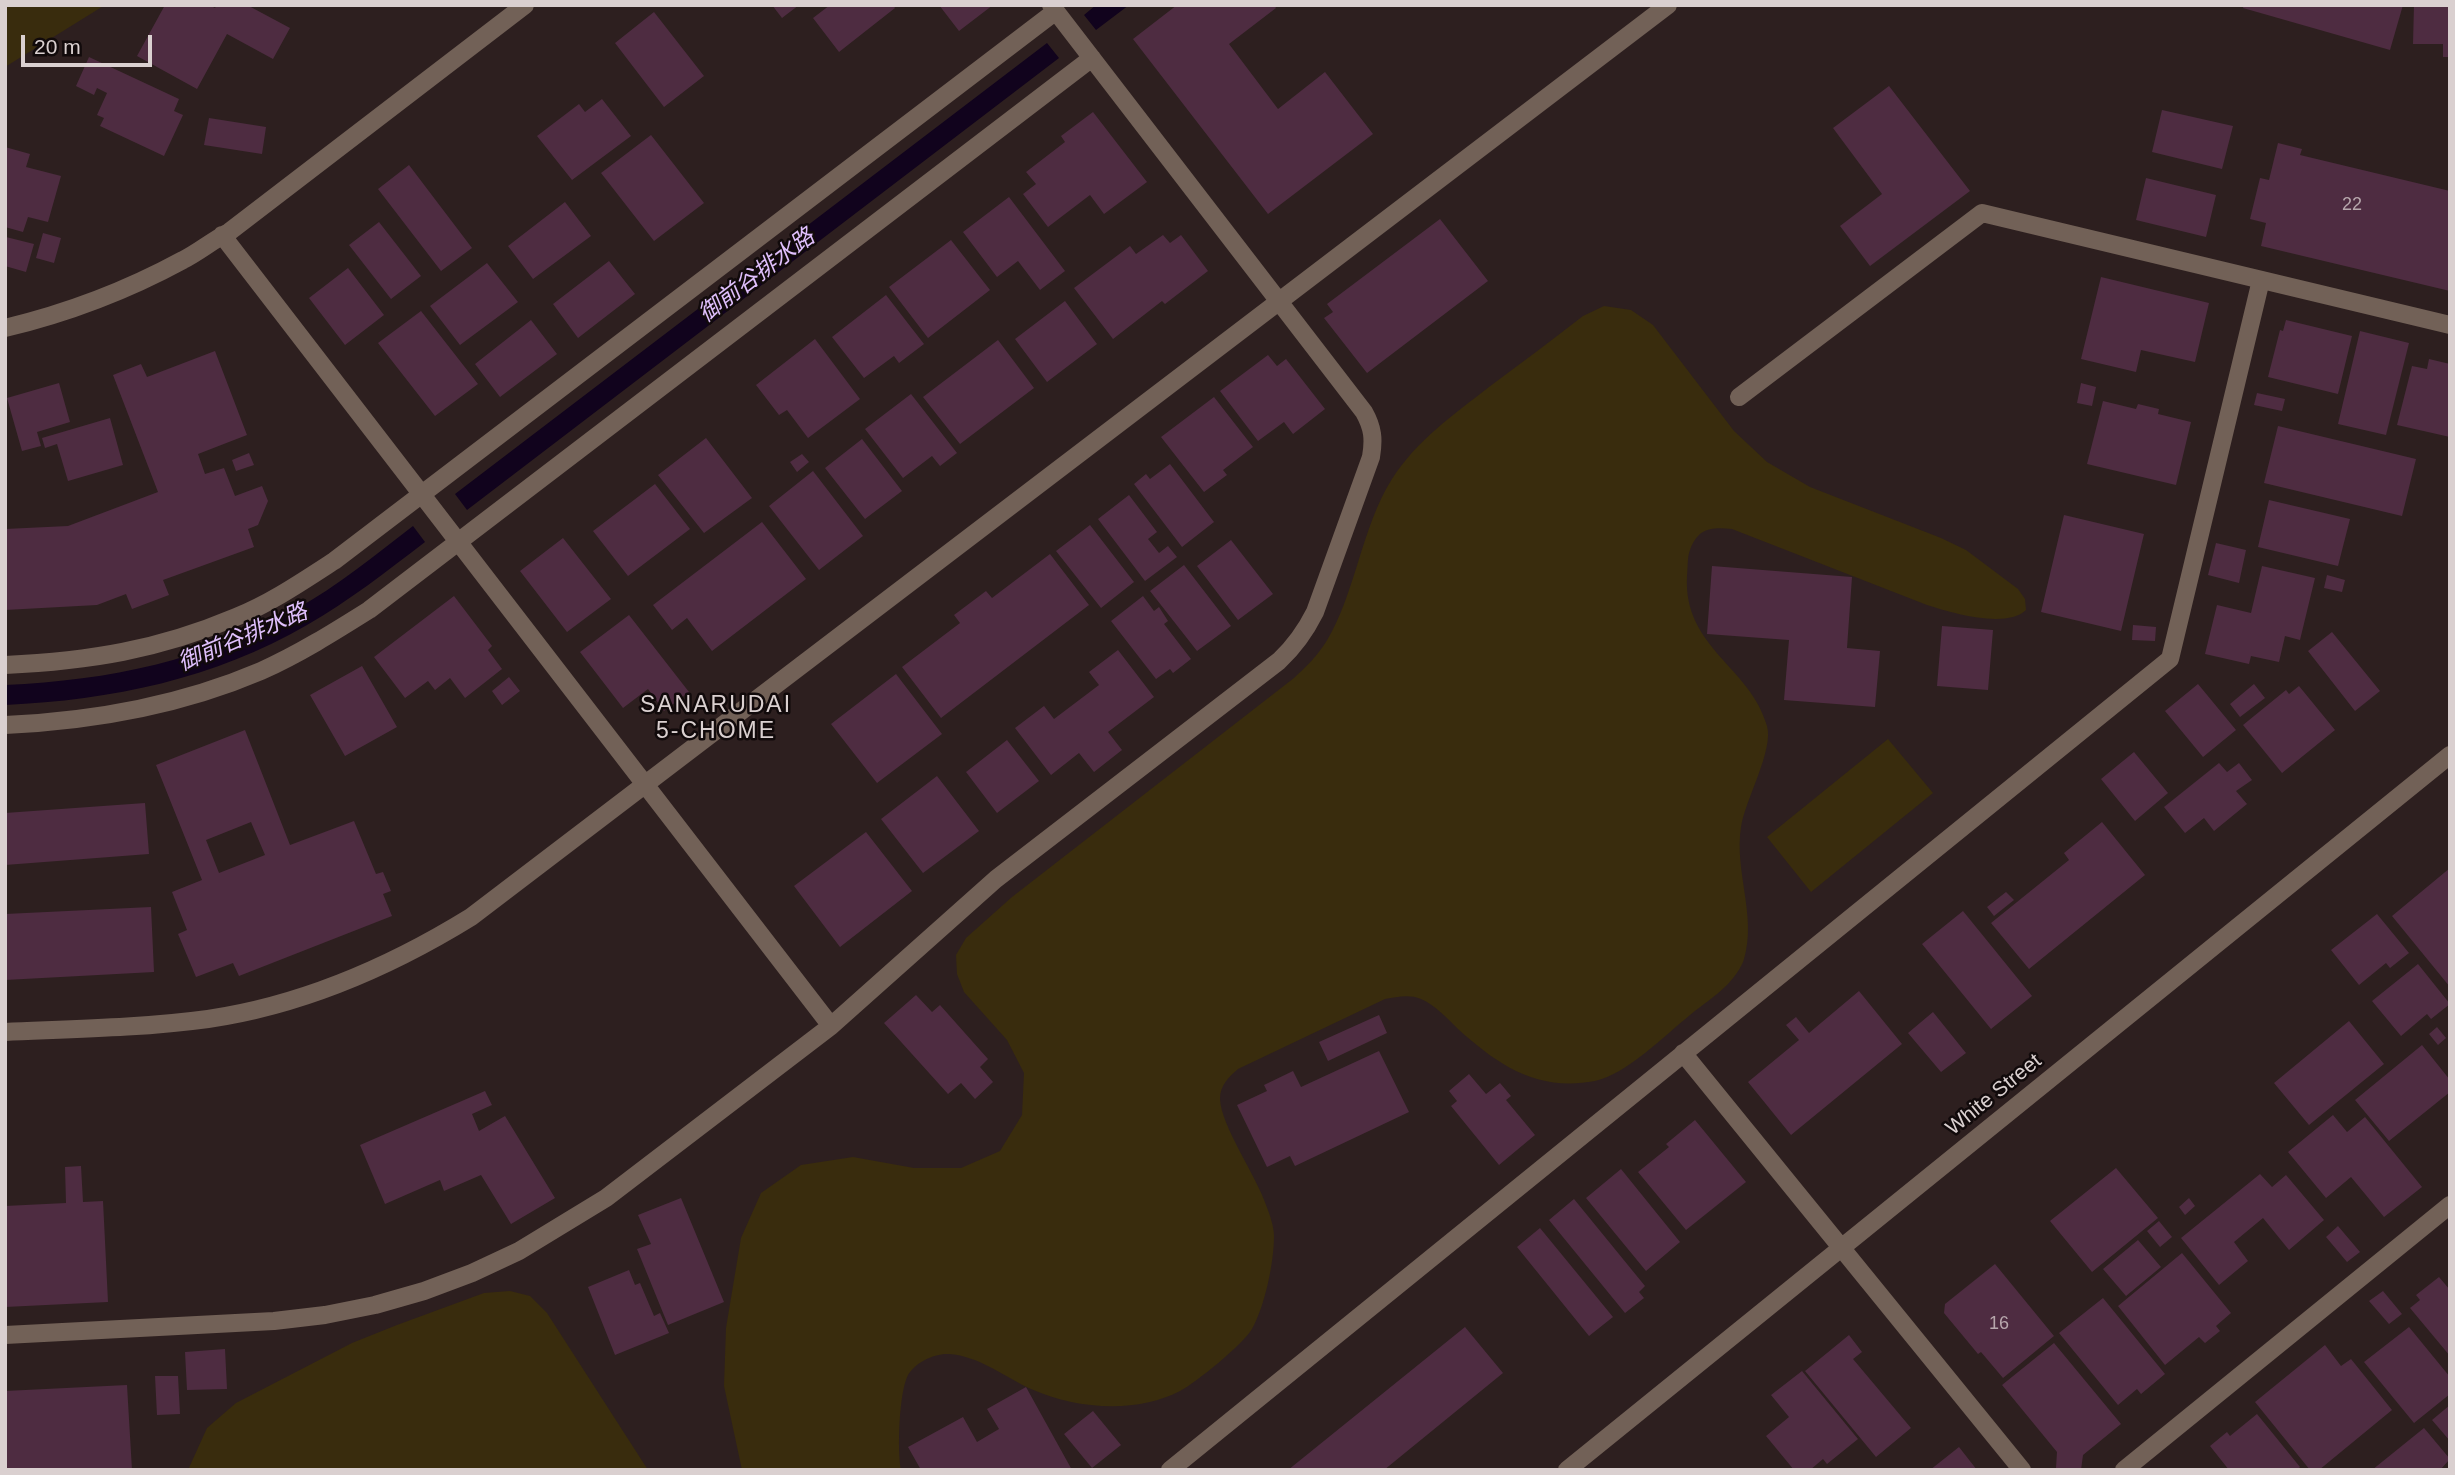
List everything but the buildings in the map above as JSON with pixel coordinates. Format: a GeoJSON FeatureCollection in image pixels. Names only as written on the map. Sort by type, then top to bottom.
{"type":"FeatureCollection","features":[{"type":"Feature","properties":{"kind":"street"},"geometry":{"type":"LineString","coordinates":[[5,328],[44,319],[140,282],[186,259],[222,235],[525,5]]}},
{"type":"Feature","properties":{"kind":"street"},"geometry":{"type":"LineString","coordinates":[[5,1032],[164,1024],[211,1018],[302,998],[346,982],[431,942],[471,917],[1668,5]]}},
{"type":"Feature","properties":{"kind":"street"},"geometry":{"type":"LineString","coordinates":[[5,665],[78,661],[133,651],[187,636],[238,616],[288,591],[334,561],[422,495],[1053,8],[1364,412],[1374,441],[1371,457],[1306,630],[1279,661],[996,879],[831,1026],[606,1198],[519,1251],[472,1273],[375,1305],[274,1321],[5,1335]]}},
{"type":"Feature","properties":{"kind":"street"},"geometry":{"type":"LineString","coordinates":[[5,725],[86,719],[146,709],[205,692],[262,670],[317,643],[369,610],[1092,58]]}},
{"type":"Feature","properties":{"kind":"street"},"geometry":{"type":"LineString","coordinates":[[1738,397],[1982,214],[2450,325]]}},
{"type":"Feature","properties":{"kind":"street"},"geometry":{"type":"LineString","coordinates":[[222,235],[831,1026]]}},
{"type":"Feature","properties":{"kind":"street"},"geometry":{"type":"LineString","coordinates":[[1170,1470],[2170,659],[2261,280]]}},
{"type":"Feature","properties":{"kind":"street","name":"White Street"},"geometry":{"type":"LineString","coordinates":[[1567,1470],[2447,764]]}},
{"type":"Feature","properties":{"kind":"street"},"geometry":{"type":"LineString","coordinates":[[1684,1054],[2022,1470]]}},
{"type":"Feature","properties":{"kind":"street"},"geometry":{"type":"LineString","coordinates":[[2124,1470],[2450,1205]]}},
{"type":"Feature","properties":{"kind":"shaded area"},"geometry":{"type":"Polygon","coordinates":[[[5,5],[105,5],[5,67],[5,5]]]}},
{"type":"Feature","properties":{"kind":"shaded area"},"geometry":{"type":"Polygon","coordinates":[[[1604,306],[1631,310],[1653,325],[1734,431],[1767,462],[1810,487],[1966,550],[2018,589],[2025,599],[2026,610],[2017,616],[2006,618],[1964,615],[1927,605],[1732,529],[1718,528],[1701,533],[1688,556],[1689,601],[1706,640],[1759,706],[1768,736],[1763,761],[1741,827],[1740,860],[1747,910],[1747,943],[1741,966],[1727,985],[1632,1063],[1595,1081],[1555,1083],[1520,1073],[1488,1054],[1431,1005],[1408,996],[1385,999],[1238,1069],[1223,1085],[1220,1099],[1222,1110],[1267,1209],[1273,1229],[1274,1247],[1265,1296],[1252,1329],[1208,1372],[1180,1391],[1163,1398],[1125,1406],[1106,1406],[1049,1396],[971,1359],[949,1354],[937,1355],[915,1367],[905,1383],[900,1422],[901,1470],[742,1470],[724,1386],[726,1328],[741,1238],[761,1193],[801,1165],[853,1157],[914,1168],[961,1168],[1000,1151],[1022,1115],[1024,1073],[1007,1040],[964,992],[957,974],[956,955],[966,938],[1012,897],[1303,670],[1323,647],[1336,623],[1381,498],[1402,465],[1424,440],[1462,408],[1583,316],[1604,306]]]}},
{"type":"Feature","properties":{"kind":"shaded area"},"geometry":{"type":"Polygon","coordinates":[[[1888,739],[1933,793],[1811,892],[1767,837],[1888,739]]]}},
{"type":"Feature","properties":{"kind":"shaded area"},"geometry":{"type":"Polygon","coordinates":[[[510,1291],[530,1296],[547,1313],[648,1470],[188,1470],[207,1428],[236,1403],[352,1343],[484,1293],[510,1291]]]}},
{"type":"Feature","properties":{"kind":"water"},"geometry":{"type":"Polygon","coordinates":[[[1096,5],[1129,5],[1096,30],[1084,15],[1096,5]]]}},
{"type":"Feature","properties":{"kind":"water","name":"御前谷排水路"},"geometry":{"type":"Polygon","coordinates":[[[1047,43],[1059,58],[467,510],[455,494],[1047,43]]]}},
{"type":"Feature","properties":{"kind":"water","name":"御前谷排水路"},"geometry":{"type":"Polygon","coordinates":[[[413,526],[425,542],[382,575],[307,625],[236,660],[199,673],[123,692],[5,705],[5,685],[82,678],[155,665],[191,655],[261,627],[327,590],[413,526]]]}},
{"type":"Feature","properties":{"kind":"district","name":"SANARUDAI 5-CHOME"},"geometry":{"type":"Point","coordinates":[716,719]}}]}
